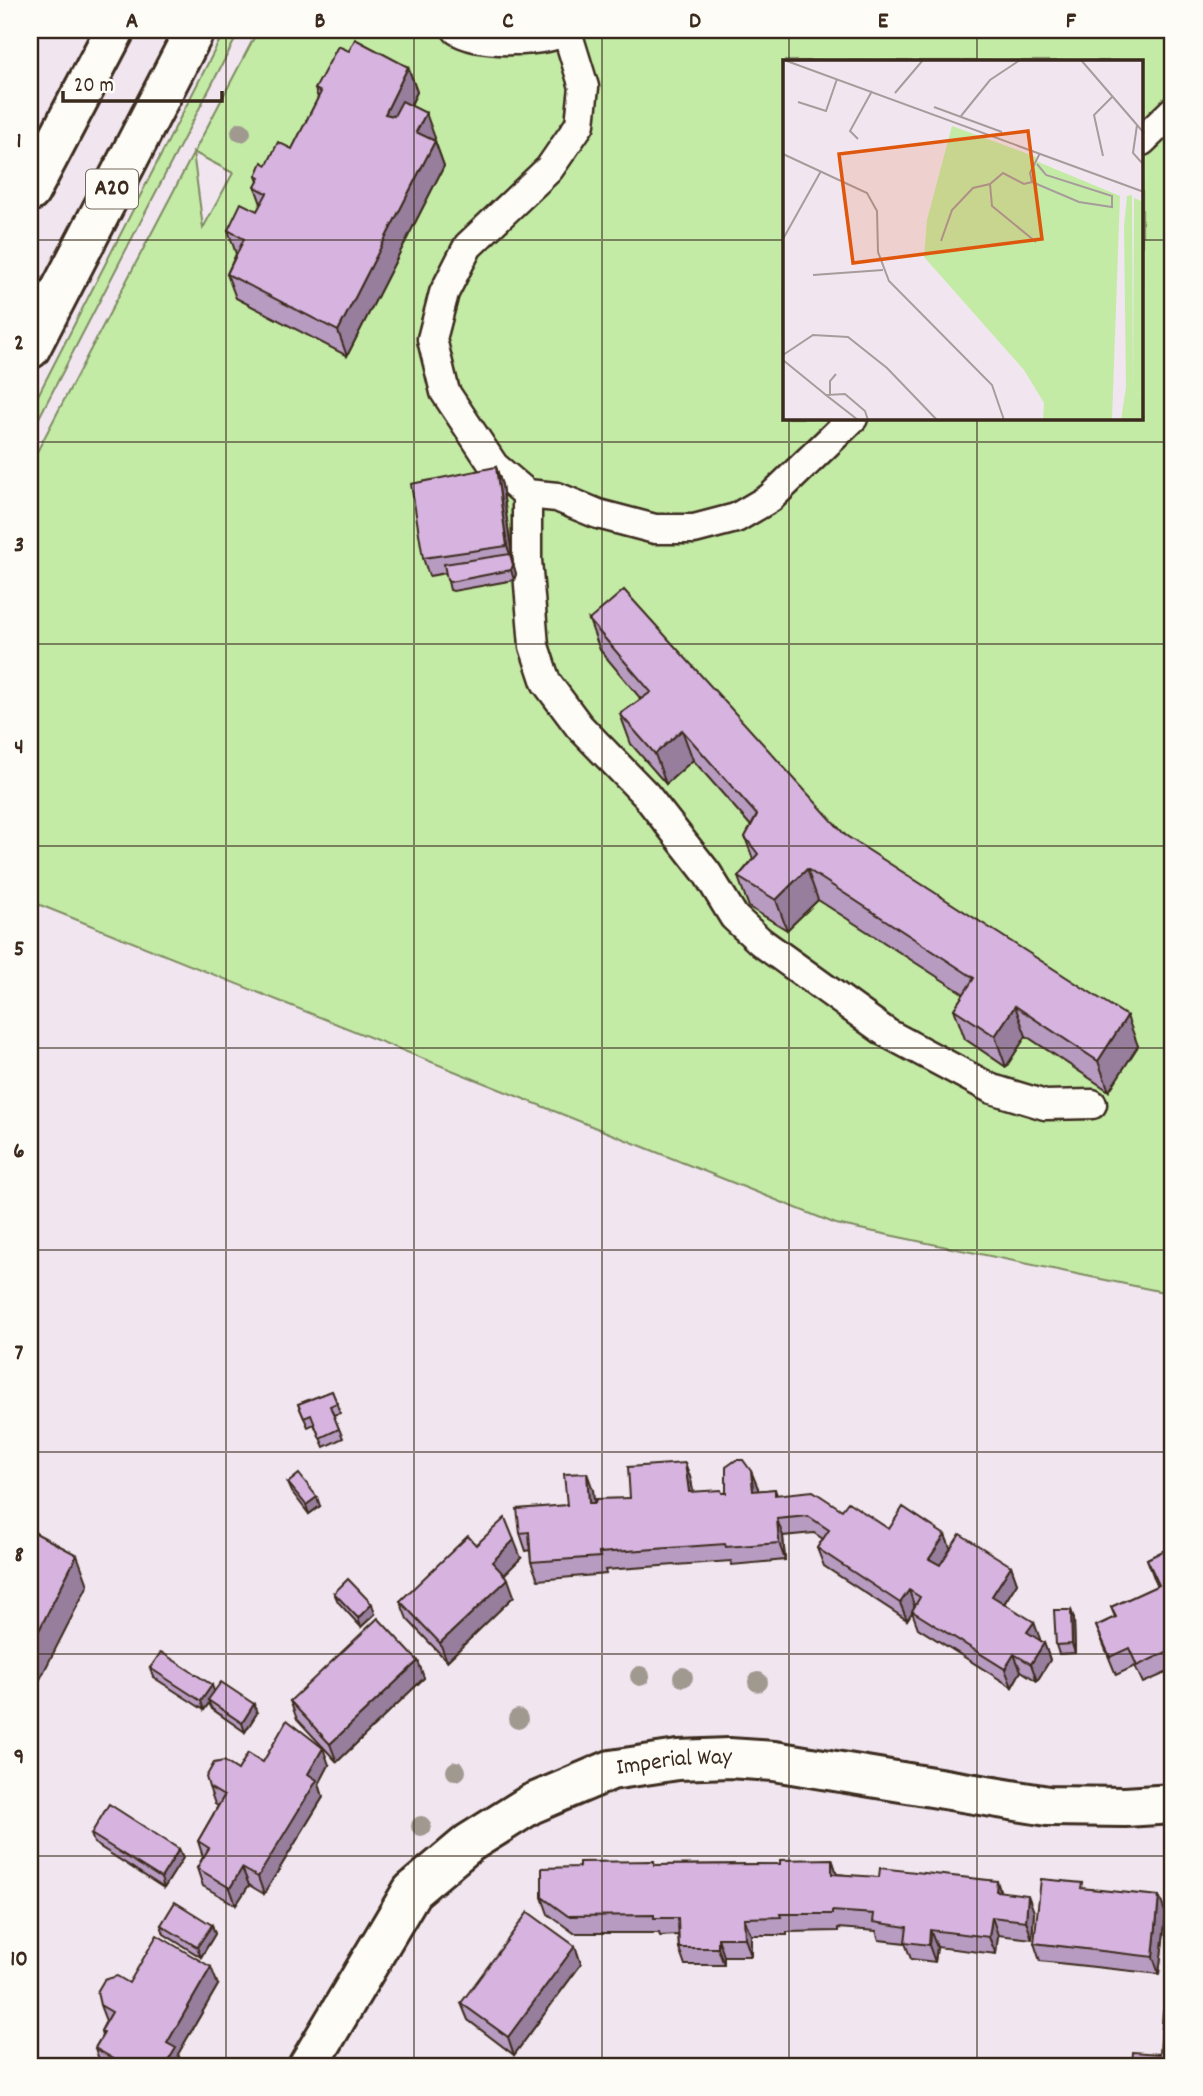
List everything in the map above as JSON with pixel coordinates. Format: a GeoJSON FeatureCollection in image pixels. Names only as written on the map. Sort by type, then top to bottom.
{"type":"FeatureCollection","features":[{"type":"Feature","properties":{"kind":"main road"},"geometry":{"type":"LineString","coordinates":[[30,192],[115,30]]}},
{"type":"Feature","properties":{"kind":"main road","name":"A20"},"geometry":{"type":"LineString","coordinates":[[30,349],[195,30]]}},
{"type":"Feature","properties":{"kind":"main road","name":"Imperial Way"},"geometry":{"type":"LineString","coordinates":[[308,2066],[412,1891],[469,1843],[531,1804],[611,1770],[678,1760],[729,1758],[774,1761],[1048,1806],[1125,1807],[1173,1804]]}},
{"type":"Feature","properties":{"kind":"lane"},"geometry":{"type":"LineString","coordinates":[[457,30],[464,35],[510,42],[568,31],[584,87],[580,124],[549,169],[468,246],[444,293],[432,339],[445,392],[494,466],[527,494],[557,497],[598,514],[655,529],[694,530],[736,518],[770,498],[851,420]]}},
{"type":"Feature","properties":{"kind":"lane"},"geometry":{"type":"LineString","coordinates":[[1144,139],[1173,111]]}},
{"type":"Feature","properties":{"kind":"lane"},"geometry":{"type":"LineString","coordinates":[[527,494],[527,559],[534,646],[546,682],[579,726],[646,795],[707,873],[734,917],[761,942],[887,1033],[992,1089],[1045,1105],[1092,1104]]}},
{"type":"Feature","properties":{"kind":"green space"},"geometry":{"type":"Polygon","coordinates":[[[225,30],[240,30],[30,435],[30,411],[225,30]]]}},
{"type":"Feature","properties":{"kind":"green space"},"geometry":{"type":"Polygon","coordinates":[[[258,30],[1173,30],[1173,1294],[836,1224],[30,901],[30,465],[193,154],[203,228],[233,173],[194,152],[258,30]]]}},
{"type":"Feature","properties":{"kind":"building"},"geometry":{"type":"Polygon","coordinates":[[[355,39],[408,67],[385,114],[394,116],[402,101],[426,113],[416,132],[435,141],[338,331],[227,274],[244,239],[228,230],[241,203],[257,211],[267,193],[255,187],[260,178],[256,176],[262,162],[267,165],[278,142],[292,149],[321,92],[315,89],[338,46],[349,51],[355,39]]]}},
{"type":"Feature","properties":{"kind":"building"},"geometry":{"type":"Polygon","coordinates":[[[496,467],[507,546],[423,558],[411,484],[496,467]]]}},
{"type":"Feature","properties":{"kind":"building"},"geometry":{"type":"Polygon","coordinates":[[[510,554],[513,565],[511,570],[450,582],[447,580],[444,564],[510,554]]]}},
{"type":"Feature","properties":{"kind":"building"},"geometry":{"type":"Polygon","coordinates":[[[624,590],[845,835],[1127,1016],[1098,1061],[1015,1006],[995,1036],[954,1009],[974,978],[807,869],[776,900],[738,877],[758,854],[745,837],[757,815],[682,730],[655,754],[620,714],[651,692],[589,620],[624,590]]]}},
{"type":"Feature","properties":{"kind":"building"},"geometry":{"type":"Polygon","coordinates":[[[332,1391],[337,1403],[330,1406],[339,1429],[320,1438],[311,1415],[304,1418],[298,1404],[332,1391]]]}},
{"type":"Feature","properties":{"kind":"building"},"geometry":{"type":"Polygon","coordinates":[[[736,1460],[743,1460],[751,1471],[753,1491],[775,1489],[775,1495],[813,1491],[842,1510],[848,1502],[889,1529],[903,1507],[945,1535],[929,1559],[940,1565],[960,1534],[1011,1566],[992,1596],[1034,1622],[1027,1632],[1044,1643],[1031,1664],[1014,1654],[1005,1669],[912,1611],[920,1597],[909,1590],[900,1603],[817,1548],[829,1530],[808,1516],[777,1519],[779,1543],[599,1553],[600,1557],[531,1562],[529,1532],[520,1533],[517,1509],[567,1505],[564,1474],[587,1473],[589,1503],[595,1503],[596,1499],[630,1498],[628,1467],[685,1463],[689,1492],[721,1490],[726,1493],[726,1467],[736,1460]]]}},
{"type":"Feature","properties":{"kind":"building"},"geometry":{"type":"Polygon","coordinates":[[[299,1474],[317,1497],[306,1505],[288,1483],[299,1474]]]}},
{"type":"Feature","properties":{"kind":"building"},"geometry":{"type":"Polygon","coordinates":[[[505,1518],[514,1540],[492,1562],[508,1579],[440,1643],[400,1601],[468,1536],[476,1545],[505,1518]]]}},
{"type":"Feature","properties":{"kind":"building"},"geometry":{"type":"Polygon","coordinates":[[[30,1530],[77,1555],[30,1648],[30,1530]]]}},
{"type":"Feature","properties":{"kind":"building"},"geometry":{"type":"Polygon","coordinates":[[[1173,1546],[1173,1649],[1137,1666],[1129,1648],[1110,1657],[1096,1626],[1116,1617],[1111,1607],[1159,1585],[1147,1559],[1173,1546]]]}},
{"type":"Feature","properties":{"kind":"building"},"geometry":{"type":"Polygon","coordinates":[[[348,1579],[372,1604],[358,1618],[334,1593],[348,1579]]]}},
{"type":"Feature","properties":{"kind":"building"},"geometry":{"type":"Polygon","coordinates":[[[1054,1610],[1071,1610],[1072,1644],[1056,1645],[1054,1610]]]}},
{"type":"Feature","properties":{"kind":"building"},"geometry":{"type":"Polygon","coordinates":[[[378,1618],[418,1661],[330,1744],[290,1701],[378,1618]]]}},
{"type":"Feature","properties":{"kind":"building"},"geometry":{"type":"Polygon","coordinates":[[[161,1652],[212,1685],[201,1701],[150,1668],[161,1652]]]}},
{"type":"Feature","properties":{"kind":"building"},"geometry":{"type":"Polygon","coordinates":[[[221,1682],[254,1704],[242,1723],[208,1700],[221,1682]]]}},
{"type":"Feature","properties":{"kind":"building"},"geometry":{"type":"Polygon","coordinates":[[[287,1720],[323,1748],[308,1774],[317,1780],[258,1877],[242,1868],[230,1888],[197,1868],[209,1848],[198,1841],[224,1796],[209,1787],[206,1777],[214,1763],[224,1761],[238,1770],[248,1753],[263,1762],[287,1720]]]}},
{"type":"Feature","properties":{"kind":"building"},"geometry":{"type":"Polygon","coordinates":[[[109,1804],[179,1849],[161,1878],[91,1834],[109,1804]]]}},
{"type":"Feature","properties":{"kind":"building"},"geometry":{"type":"Polygon","coordinates":[[[832,1859],[832,1874],[879,1877],[880,1868],[997,1881],[996,1891],[1028,1895],[1026,1921],[992,1917],[989,1937],[930,1930],[929,1945],[905,1942],[907,1927],[873,1922],[874,1914],[832,1911],[832,1914],[780,1914],[781,1917],[744,1918],[745,1938],[718,1938],[718,1948],[679,1948],[678,1918],[654,1918],[654,1915],[568,1916],[542,1897],[542,1868],[579,1867],[579,1862],[654,1861],[654,1865],[780,1864],[780,1860],[832,1859]]]}},
{"type":"Feature","properties":{"kind":"building"},"geometry":{"type":"Polygon","coordinates":[[[1041,1879],[1082,1883],[1081,1888],[1159,1896],[1153,1957],[1034,1943],[1041,1879]]]}},
{"type":"Feature","properties":{"kind":"building"},"geometry":{"type":"Polygon","coordinates":[[[175,1902],[212,1925],[197,1947],[161,1925],[175,1902]]]}},
{"type":"Feature","properties":{"kind":"building"},"geometry":{"type":"Polygon","coordinates":[[[528,1912],[575,1946],[508,2037],[461,2003],[528,1912]]]}},
{"type":"Feature","properties":{"kind":"building"},"geometry":{"type":"Polygon","coordinates":[[[157,1935],[211,1967],[167,2043],[176,2048],[165,2066],[126,2066],[95,2048],[112,2012],[100,2005],[97,1992],[104,1980],[117,1976],[129,1983],[157,1935]]]}},
{"type":"Feature","properties":{"kind":"building"},"geometry":{"type":"Polygon","coordinates":[[[1163,2011],[1173,2012],[1173,2066],[1132,2066],[1133,2052],[1160,2054],[1163,2011]]]}}]}
